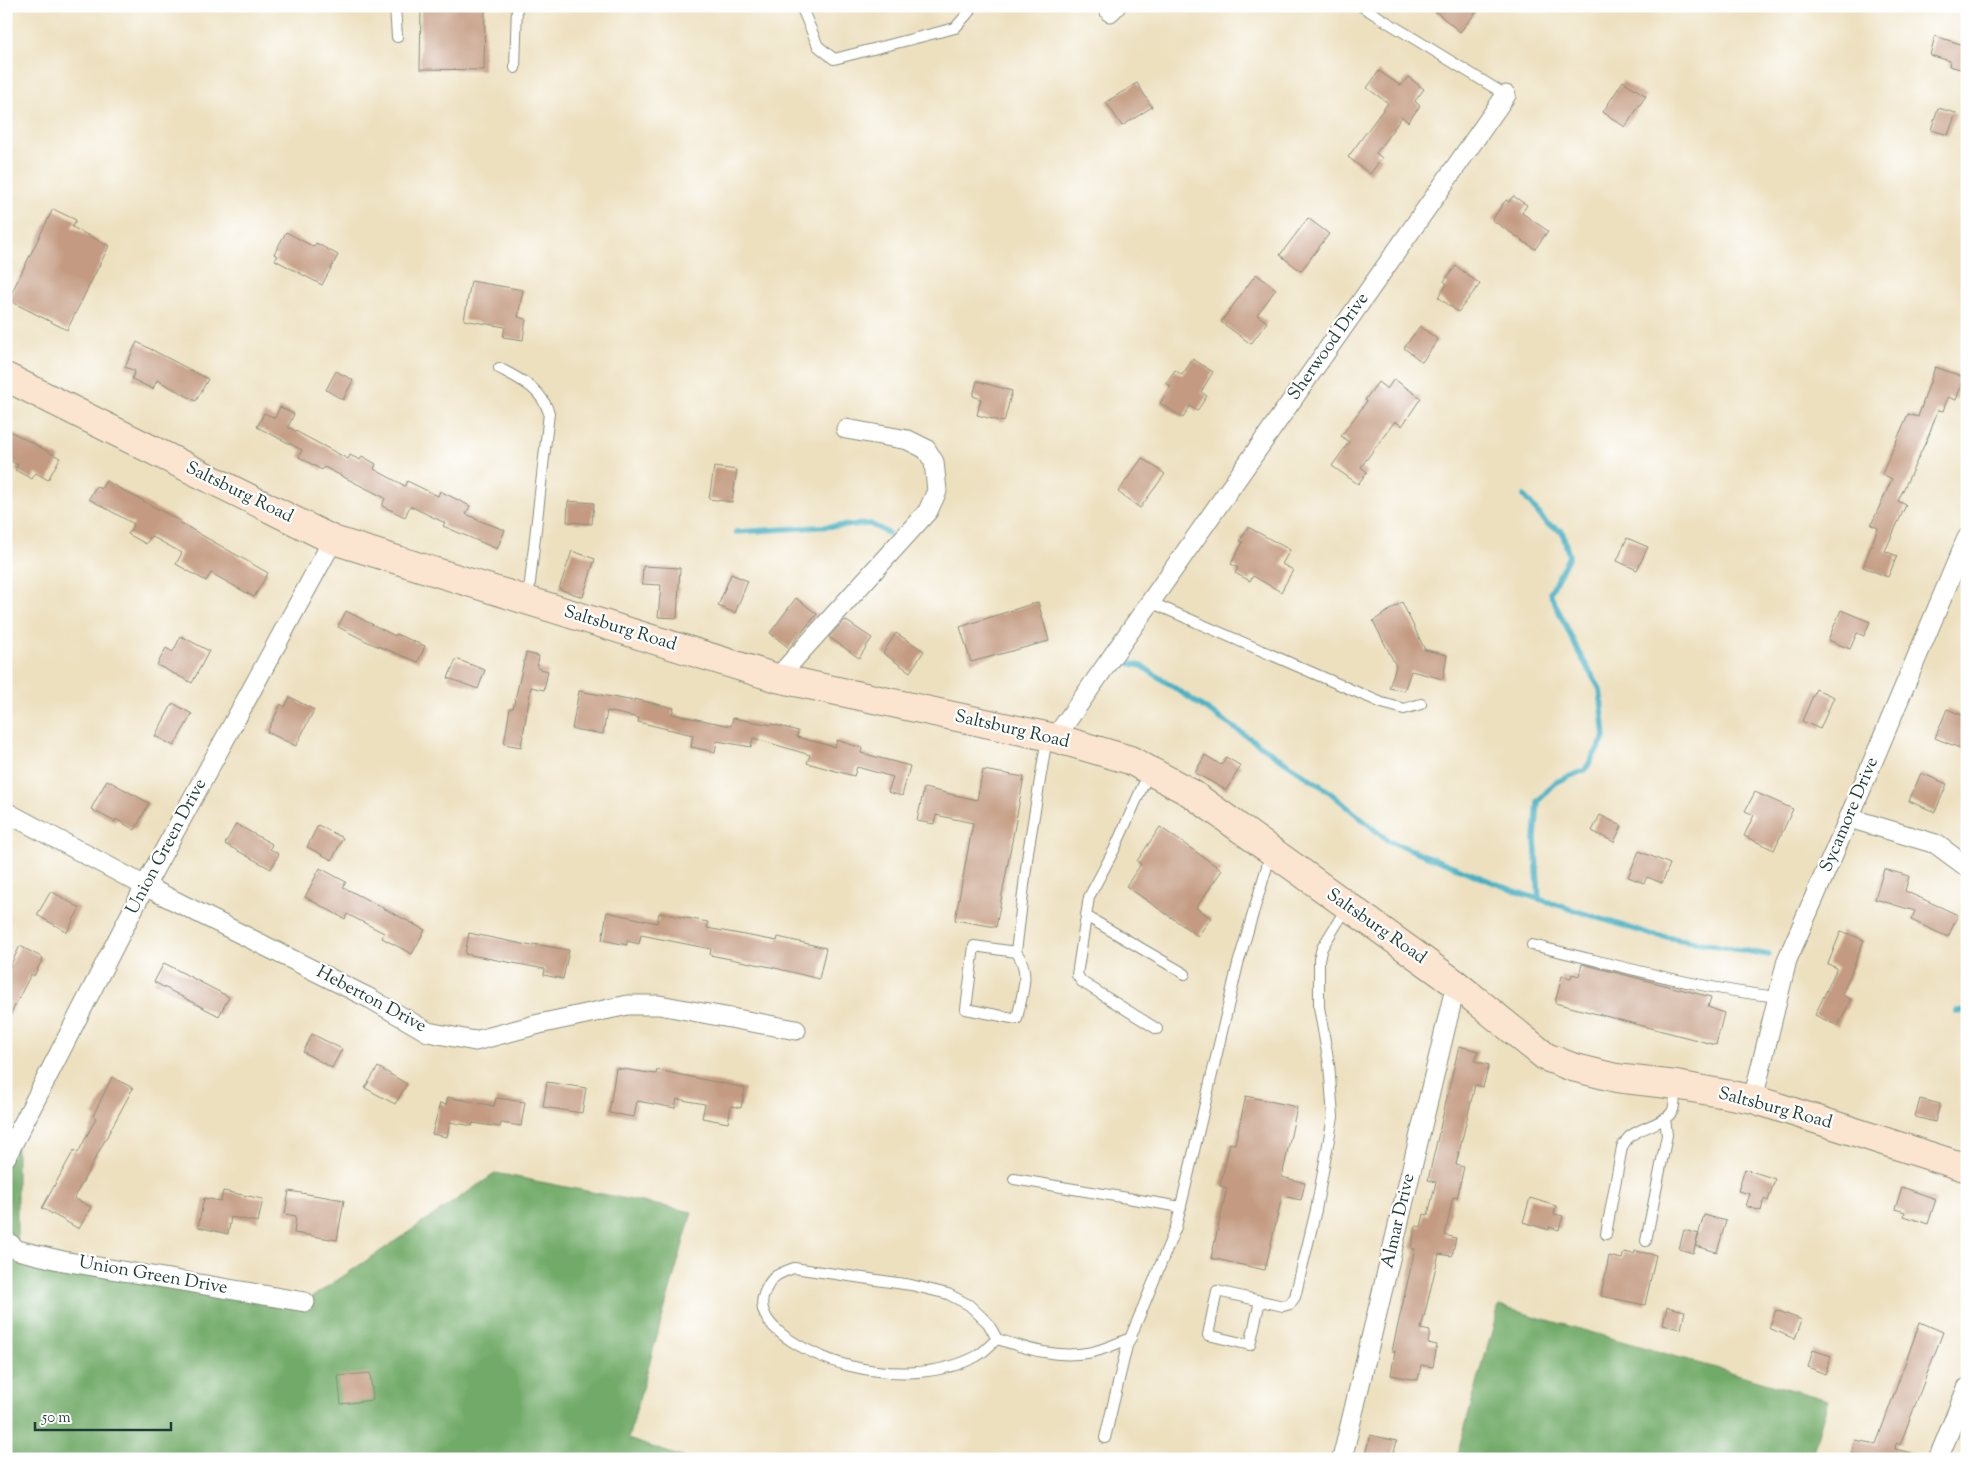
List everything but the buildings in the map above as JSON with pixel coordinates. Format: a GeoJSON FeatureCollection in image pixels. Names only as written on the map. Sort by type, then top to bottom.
{"type":"FeatureCollection","features":[{"type":"Feature","properties":{"kind":"main road","name":"Saltsburg Road"},"geometry":{"type":"LineString","coordinates":[[6,377],[333,540],[777,678],[1051,738],[1130,760],[1191,793],[1456,984],[1546,1057],[1572,1067],[1616,1078],[1676,1085],[1753,1099],[1967,1168]]}},
{"type":"Feature","properties":{"kind":"street","name":"Sherwood Drive"},"geometry":{"type":"LineString","coordinates":[[1051,738],[1150,602],[1506,95]]}},
{"type":"Feature","properties":{"kind":"street"},"geometry":{"type":"LineString","coordinates":[[777,678],[928,511],[937,491],[934,462],[926,449],[908,440],[846,429]]}},
{"type":"Feature","properties":{"kind":"street","name":"Sycamore Drive"},"geometry":{"type":"LineString","coordinates":[[1753,1099],[1787,960],[1967,538]]}},
{"type":"Feature","properties":{"kind":"street","name":"Union Green Drive"},"geometry":{"type":"LineString","coordinates":[[6,1157],[145,886],[333,540]]}},
{"type":"Feature","properties":{"kind":"street","name":"Heberton Drive"},"geometry":{"type":"LineString","coordinates":[[6,812],[145,886],[371,999],[428,1032],[475,1041],[539,1024],[628,1005],[659,1006],[796,1030]]}},
{"type":"Feature","properties":{"kind":"street"},"geometry":{"type":"LineString","coordinates":[[1849,818],[1936,844],[1967,867]]}},
{"type":"Feature","properties":{"kind":"street","name":"Almar Drive"},"geometry":{"type":"LineString","coordinates":[[1342,1459],[1456,984]]}},
{"type":"Feature","properties":{"kind":"street","name":"Union Green Drive"},"geometry":{"type":"LineString","coordinates":[[6,1240],[17,1250],[63,1261],[305,1302]]}},
{"type":"Feature","properties":{"kind":"street"},"geometry":{"type":"LineString","coordinates":[[1938,1459],[1967,1388]]}},
{"type":"Feature","properties":{"kind":"lane"},"geometry":{"type":"LineString","coordinates":[[395,6],[397,37]]}},
{"type":"Feature","properties":{"kind":"lane"},"geometry":{"type":"LineString","coordinates":[[515,68],[517,6]]}},
{"type":"Feature","properties":{"kind":"lane"},"geometry":{"type":"LineString","coordinates":[[801,6],[818,46],[834,59],[954,28],[969,12],[969,6]]}},
{"type":"Feature","properties":{"kind":"lane","name":"Sherwood Drive"},"geometry":{"type":"LineString","coordinates":[[1362,6],[1506,95]]}},
{"type":"Feature","properties":{"kind":"lane"},"geometry":{"type":"LineString","coordinates":[[499,368],[533,386],[546,402],[549,413],[528,601]]}},
{"type":"Feature","properties":{"kind":"lane"},"geometry":{"type":"LineString","coordinates":[[1150,602],[1382,703],[1404,709],[1421,704]]}},
{"type":"Feature","properties":{"kind":"lane"},"geometry":{"type":"LineString","coordinates":[[1016,952],[974,946],[966,1009],[1016,1019],[1026,972],[1021,958],[1016,952],[1028,852],[1051,738]]}},
{"type":"Feature","properties":{"kind":"lane"},"geometry":{"type":"LineString","coordinates":[[1150,771],[1114,850],[1089,897],[1077,975],[1082,982],[1157,1030]]}},
{"type":"Feature","properties":{"kind":"lane"},"geometry":{"type":"LineString","coordinates":[[1104,1438],[1131,1338],[1176,1227],[1238,964],[1272,852]]}},
{"type":"Feature","properties":{"kind":"lane"},"geometry":{"type":"LineString","coordinates":[[1260,1300],[1250,1345],[1208,1335],[1217,1291],[1260,1300],[1283,1306],[1290,1304],[1295,1297],[1316,1210],[1334,1117],[1319,1007],[1319,959],[1325,942],[1348,906]]}},
{"type":"Feature","properties":{"kind":"lane"},"geometry":{"type":"LineString","coordinates":[[1086,916],[1185,974]]}},
{"type":"Feature","properties":{"kind":"lane"},"geometry":{"type":"LineString","coordinates":[[1532,945],[1690,983],[1737,992],[1778,997]]}},
{"type":"Feature","properties":{"kind":"lane"},"geometry":{"type":"LineString","coordinates":[[1606,1234],[1622,1147],[1628,1138],[1639,1130],[1665,1118],[1672,1110],[1676,1085]]}},
{"type":"Feature","properties":{"kind":"lane"},"geometry":{"type":"LineString","coordinates":[[1646,1241],[1667,1135],[1665,1118]]}},
{"type":"Feature","properties":{"kind":"lane"},"geometry":{"type":"LineString","coordinates":[[1014,1179],[1181,1207]]}},
{"type":"Feature","properties":{"kind":"lane"},"geometry":{"type":"LineString","coordinates":[[997,1339],[978,1356],[947,1368],[899,1374],[849,1366],[799,1346],[777,1331],[764,1315],[763,1298],[769,1283],[776,1274],[794,1268],[911,1285],[948,1294],[969,1305],[988,1323],[997,1339],[1057,1356],[1089,1353],[1131,1338]]}},
{"type":"Feature","properties":{"kind":"green space"},"geometry":{"type":"Polygon","coordinates":[[[6,1129],[17,1136],[17,1250],[305,1302],[496,1173],[692,1212],[628,1439],[688,1459],[6,1459],[6,1129]]]}},
{"type":"Feature","properties":{"kind":"green space"},"geometry":{"type":"Polygon","coordinates":[[[1499,1306],[1828,1400],[1811,1459],[1456,1459],[1499,1306]]]}},
{"type":"Feature","properties":{"kind":"waterway"},"geometry":{"type":"LineString","coordinates":[[1524,496],[1547,524],[1562,531],[1569,556],[1550,593],[1579,653],[1600,689],[1605,737],[1585,770],[1556,782],[1538,801],[1535,839],[1539,899]]}},
{"type":"Feature","properties":{"kind":"waterway"},"geometry":{"type":"LineString","coordinates":[[736,532],[870,524],[888,533]]}},
{"type":"Feature","properties":{"kind":"waterway"},"geometry":{"type":"LineString","coordinates":[[1118,661],[1142,666],[1327,790],[1387,840],[1520,893],[1649,934],[1769,955]]}},
{"type":"Feature","properties":{"kind":"waterway"},"geometry":{"type":"LineString","coordinates":[[1957,1012],[1967,1011]]}}]}
